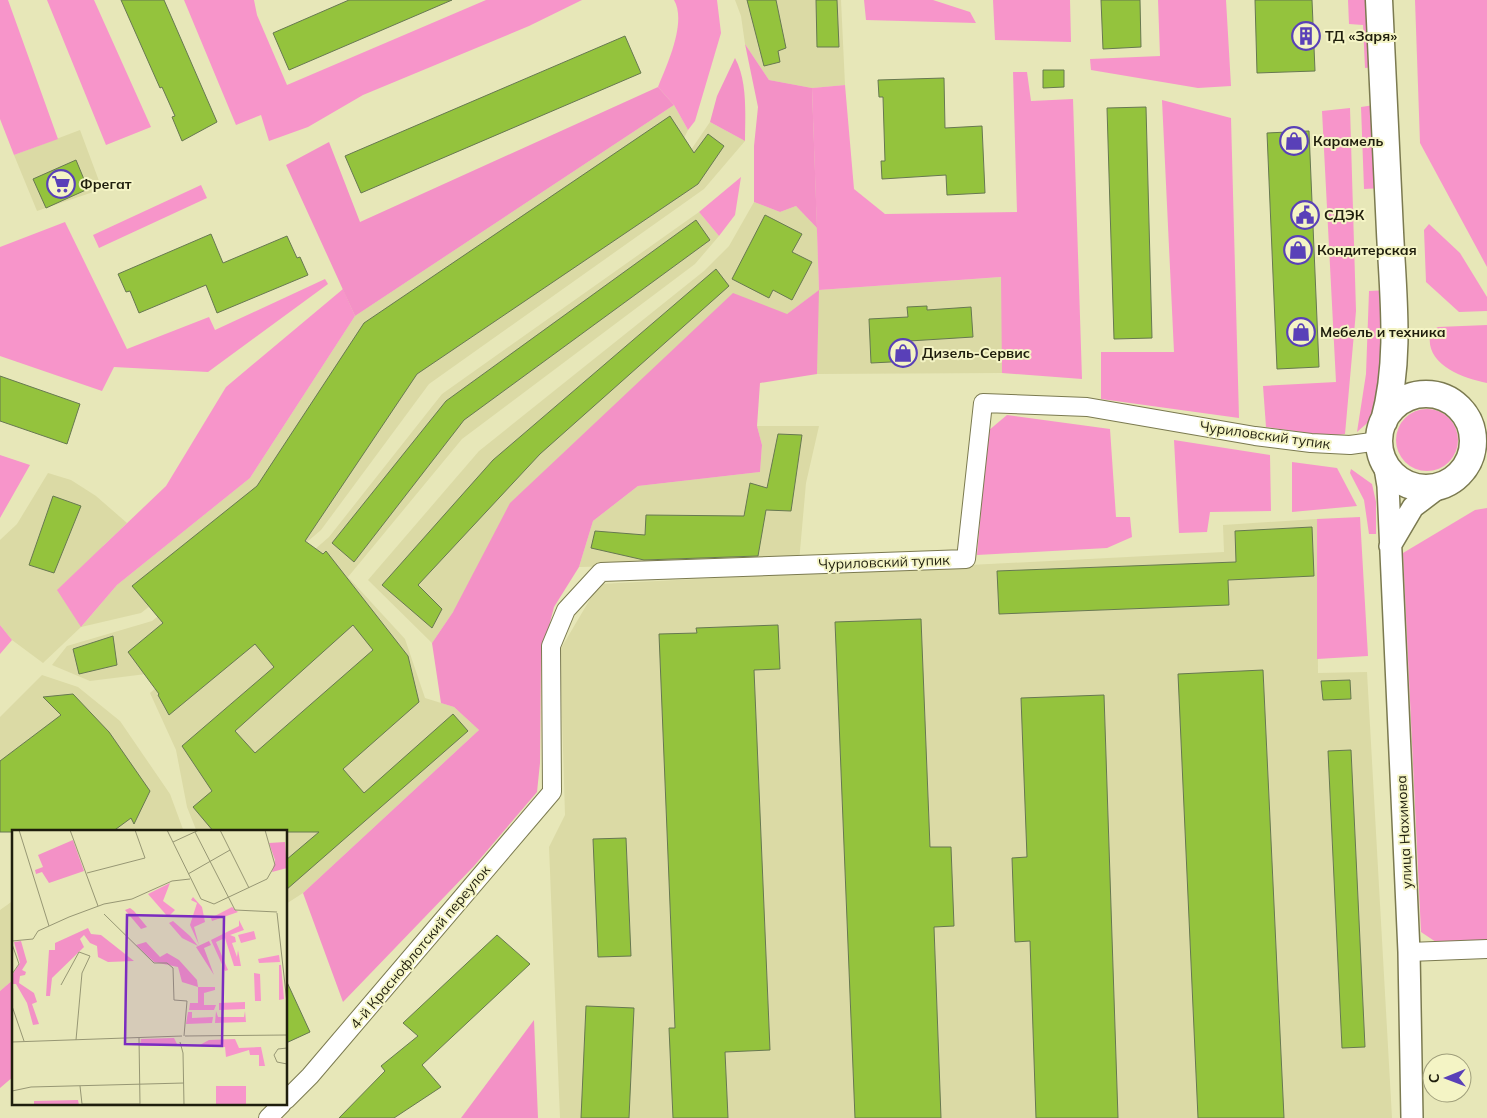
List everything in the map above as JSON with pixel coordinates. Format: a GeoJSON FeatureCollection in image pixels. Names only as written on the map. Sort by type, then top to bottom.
{"type":"FeatureCollection","features":[{"type":"Feature","properties":{"kind":"main road"},"geometry":{"type":"LineString","coordinates":[[1379,0],[1394,306],[1394,374],[1382,441],[1402,481],[1419,487],[1448,482],[1487,458]]}},
{"type":"Feature","properties":{"kind":"main road"},"geometry":{"type":"LineString","coordinates":[[1394,306],[1399,346],[1412,373],[1422,383],[1487,422]]}},
{"type":"Feature","properties":{"kind":"main road"},"geometry":{"type":"LineString","coordinates":[[1382,441],[1390,411],[1400,401],[1418,395],[1436,395],[1452,402],[1466,414],[1472,431],[1473,449],[1466,466],[1448,482]]}},
{"type":"Feature","properties":{"kind":"street","name":"Чуриловский тупик"},"geometry":{"type":"LineString","coordinates":[[552,792],[551,646],[566,610],[601,572],[966,559],[983,403],[1087,407],[1312,443],[1350,445],[1382,441]]}},
{"type":"Feature","properties":{"kind":"street","name":"улица Нахимова"},"geometry":{"type":"LineString","coordinates":[[1382,441],[1388,486],[1409,952],[1412,1118]]}},
{"type":"Feature","properties":{"kind":"street"},"geometry":{"type":"LineString","coordinates":[[1390,546],[1413,507],[1448,482]]}},
{"type":"Feature","properties":{"kind":"street","name":"4-й Краснофлотский переулок"},"geometry":{"type":"LineString","coordinates":[[288,1098],[310,1076],[552,792]]}},
{"type":"Feature","properties":{"kind":"street"},"geometry":{"type":"LineString","coordinates":[[1409,952],[1487,949]]}},
{"type":"Feature","properties":{"kind":"street"},"geometry":{"type":"LineString","coordinates":[[268,1118],[280,1106]]}},
{"type":"Feature","properties":{"kind":"shaded area"},"geometry":{"type":"Polygon","coordinates":[[[0,0],[8,0],[58,139],[14,155],[0,119],[0,0]]]}},
{"type":"Feature","properties":{"kind":"shaded area"},"geometry":{"type":"Polygon","coordinates":[[[47,0],[94,0],[151,127],[106,145],[47,0]]]}},
{"type":"Feature","properties":{"kind":"shaded area"},"geometry":{"type":"Polygon","coordinates":[[[184,0],[254,0],[257,15],[287,85],[486,0],[582,0],[529,26],[363,95],[308,127],[269,141],[261,115],[236,125],[184,0]]]}},
{"type":"Feature","properties":{"kind":"shaded area"},"geometry":{"type":"Polygon","coordinates":[[[674,0],[717,0],[721,33],[695,121],[688,130],[674,105],[658,87],[677,31],[677,9],[674,0]]]}},
{"type":"Feature","properties":{"kind":"shaded area"},"geometry":{"type":"Polygon","coordinates":[[[735,0],[841,0],[845,85],[812,88],[769,80],[745,44],[741,16],[735,0]]]}},
{"type":"Feature","properties":{"kind":"shaded area"},"geometry":{"type":"Polygon","coordinates":[[[864,0],[933,0],[970,12],[976,23],[866,20],[864,0]]]}},
{"type":"Feature","properties":{"kind":"shaded area"},"geometry":{"type":"Polygon","coordinates":[[[993,0],[1070,0],[1071,42],[995,40],[993,0]]]}},
{"type":"Feature","properties":{"kind":"shaded area"},"geometry":{"type":"Polygon","coordinates":[[[1158,0],[1226,0],[1231,86],[1198,88],[1091,70],[1090,59],[1160,56],[1158,0]]]}},
{"type":"Feature","properties":{"kind":"shaded area"},"geometry":{"type":"Polygon","coordinates":[[[1348,0],[1372,0],[1375,67],[1365,68],[1363,25],[1349,24],[1348,0]]]}},
{"type":"Feature","properties":{"kind":"shaded area"},"geometry":{"type":"Polygon","coordinates":[[[1415,0],[1487,0],[1487,267],[1420,143],[1415,0]]]}},
{"type":"Feature","properties":{"kind":"shaded area"},"geometry":{"type":"Polygon","coordinates":[[[745,44],[769,80],[812,88],[817,228],[796,206],[780,212],[754,202],[754,146],[758,107],[745,44]]]}},
{"type":"Feature","properties":{"kind":"shaded area"},"geometry":{"type":"Polygon","coordinates":[[[735,58],[744,88],[745,141],[710,122],[717,96],[735,58]]]}},
{"type":"Feature","properties":{"kind":"shaded area"},"geometry":{"type":"Polygon","coordinates":[[[1013,72],[1027,72],[1031,101],[1073,99],[1082,379],[1002,373],[1001,277],[819,290],[812,88],[845,85],[854,189],[885,214],[1017,212],[1013,72]]]}},
{"type":"Feature","properties":{"kind":"shaded area"},"geometry":{"type":"Polygon","coordinates":[[[658,87],[674,105],[355,316],[286,165],[329,142],[360,222],[658,87]]]}},
{"type":"Feature","properties":{"kind":"shaded area"},"geometry":{"type":"Polygon","coordinates":[[[1162,100],[1231,118],[1239,418],[1101,399],[1101,352],[1174,352],[1162,100]]]}},
{"type":"Feature","properties":{"kind":"shaded area"},"geometry":{"type":"Polygon","coordinates":[[[1381,104],[1384,188],[1364,189],[1361,107],[1381,104]]]}},
{"type":"Feature","properties":{"kind":"shaded area"},"geometry":{"type":"Polygon","coordinates":[[[674,105],[688,130],[682,142],[386,343],[274,510],[141,613],[81,627],[43,663],[12,640],[0,625],[0,540],[17,524],[48,473],[71,480],[96,496],[127,523],[103,546],[82,626],[117,585],[250,478],[355,316],[674,105]]]}},
{"type":"Feature","properties":{"kind":"shaded area"},"geometry":{"type":"Polygon","coordinates":[[[1350,108],[1356,311],[1345,434],[1329,436],[1266,427],[1263,386],[1336,382],[1322,111],[1350,108]]]}},
{"type":"Feature","properties":{"kind":"shaded area"},"geometry":{"type":"Polygon","coordinates":[[[710,122],[745,141],[704,189],[429,384],[321,530],[154,673],[90,681],[52,665],[67,646],[152,621],[282,518],[401,353],[682,163],[710,122]]]}},
{"type":"Feature","properties":{"kind":"shaded area"},"geometry":{"type":"Polygon","coordinates":[[[80,130],[102,189],[37,211],[14,155],[80,130]]]}},
{"type":"Feature","properties":{"kind":"shaded area"},"geometry":{"type":"Polygon","coordinates":[[[741,177],[735,215],[719,236],[699,212],[741,177]]]}},
{"type":"Feature","properties":{"kind":"shaded area"},"geometry":{"type":"Polygon","coordinates":[[[201,185],[207,198],[99,248],[93,235],[201,185]]]}},
{"type":"Feature","properties":{"kind":"shaded area"},"geometry":{"type":"Polygon","coordinates":[[[754,202],[780,212],[796,206],[817,228],[819,290],[1002,277],[1002,373],[817,374],[818,291],[787,314],[453,612],[432,643],[368,580],[479,451],[704,271],[729,246],[754,202]]]}},
{"type":"Feature","properties":{"kind":"shaded area"},"geometry":{"type":"Polygon","coordinates":[[[699,212],[719,236],[695,264],[462,439],[348,577],[405,639],[425,698],[454,707],[479,730],[303,893],[288,903],[288,830],[196,830],[187,807],[176,750],[150,693],[329,537],[442,394],[699,212]]]}},
{"type":"Feature","properties":{"kind":"shaded area"},"geometry":{"type":"Polygon","coordinates":[[[65,222],[127,349],[209,317],[215,330],[325,279],[328,284],[208,372],[114,367],[102,391],[0,356],[0,247],[65,222]]]}},
{"type":"Feature","properties":{"kind":"shaded area"},"geometry":{"type":"Polygon","coordinates":[[[1429,224],[1460,253],[1487,297],[1487,311],[1459,312],[1426,282],[1424,230],[1429,224]]]}},
{"type":"Feature","properties":{"kind":"shaded area"},"geometry":{"type":"Polygon","coordinates":[[[343,289],[355,316],[250,478],[117,585],[81,627],[57,590],[166,486],[226,387],[343,289]]]}},
{"type":"Feature","properties":{"kind":"shaded area"},"geometry":{"type":"Polygon","coordinates":[[[819,290],[817,374],[760,383],[757,426],[762,445],[760,472],[638,486],[593,521],[579,567],[554,607],[541,657],[540,763],[537,792],[474,866],[343,1002],[303,893],[479,730],[454,707],[441,703],[432,643],[453,612],[510,503],[733,293],[787,314],[819,290]]]}},
{"type":"Feature","properties":{"kind":"shaded area"},"geometry":{"type":"Polygon","coordinates":[[[1389,290],[1388,376],[1373,418],[1357,432],[1366,374],[1369,291],[1389,290]]]}},
{"type":"Feature","properties":{"kind":"shaded area"},"geometry":{"type":"Polygon","coordinates":[[[1487,325],[1487,383],[1455,373],[1438,360],[1432,352],[1430,342],[1431,331],[1438,327],[1487,325]]]}},
{"type":"Feature","properties":{"kind":"shaded area"},"geometry":{"type":"Polygon","coordinates":[[[1427,409],[1439,411],[1449,418],[1456,428],[1458,440],[1456,452],[1449,462],[1439,469],[1427,471],[1415,469],[1405,462],[1398,452],[1396,440],[1398,428],[1405,418],[1415,411],[1427,409]]]}},
{"type":"Feature","properties":{"kind":"shaded area"},"geometry":{"type":"Polygon","coordinates":[[[1007,415],[1110,429],[1116,517],[1130,517],[1132,537],[1107,548],[977,555],[988,431],[1007,415]]]}},
{"type":"Feature","properties":{"kind":"shaded area"},"geometry":{"type":"Polygon","coordinates":[[[757,426],[819,426],[806,483],[799,562],[579,567],[593,521],[638,486],[760,472],[762,445],[757,426]]]}},
{"type":"Feature","properties":{"kind":"shaded area"},"geometry":{"type":"Polygon","coordinates":[[[1174,440],[1270,455],[1271,511],[1210,512],[1207,532],[1179,533],[1174,440]]]}},
{"type":"Feature","properties":{"kind":"shaded area"},"geometry":{"type":"Polygon","coordinates":[[[0,455],[30,465],[0,518],[0,455]]]}},
{"type":"Feature","properties":{"kind":"shaded area"},"geometry":{"type":"Polygon","coordinates":[[[1292,462],[1337,468],[1357,506],[1292,512],[1292,462]]]}},
{"type":"Feature","properties":{"kind":"shaded area"},"geometry":{"type":"Polygon","coordinates":[[[1351,469],[1372,484],[1376,502],[1376,534],[1369,534],[1364,500],[1350,473],[1351,469]]]}},
{"type":"Feature","properties":{"kind":"shaded area"},"geometry":{"type":"Polygon","coordinates":[[[1487,508],[1487,942],[1439,944],[1421,932],[1403,553],[1475,510],[1487,508]]]}},
{"type":"Feature","properties":{"kind":"shaded area"},"geometry":{"type":"Polygon","coordinates":[[[1360,517],[1368,656],[1317,659],[1317,519],[1360,517]]]}},
{"type":"Feature","properties":{"kind":"shaded area"},"geometry":{"type":"Polygon","coordinates":[[[1317,519],[1318,673],[1367,672],[1392,1118],[560,1118],[549,847],[565,815],[560,650],[599,584],[1224,552],[1223,525],[1317,519]]]}},
{"type":"Feature","properties":{"kind":"shaded area"},"geometry":{"type":"Polygon","coordinates":[[[0,625],[12,640],[0,654],[0,625]]]}},
{"type":"Feature","properties":{"kind":"shaded area"},"geometry":{"type":"Polygon","coordinates":[[[42,675],[78,687],[120,721],[170,794],[183,830],[115,830],[123,824],[0,811],[0,717],[42,675]]]}},
{"type":"Feature","properties":{"kind":"shaded area"},"geometry":{"type":"Polygon","coordinates":[[[12,901],[12,981],[0,991],[0,910],[12,901]]]}},
{"type":"Feature","properties":{"kind":"shaded area"},"geometry":{"type":"Polygon","coordinates":[[[12,981],[12,1078],[0,1088],[0,991],[12,981]]]}},
{"type":"Feature","properties":{"kind":"shaded area"},"geometry":{"type":"Polygon","coordinates":[[[534,1020],[538,1118],[461,1118],[534,1020]]]}},
{"type":"Feature","properties":{"kind":"building"},"geometry":{"type":"Polygon","coordinates":[[[121,0],[164,0],[217,122],[182,141],[172,117],[175,116],[162,87],[160,88],[121,0]]]}},
{"type":"Feature","properties":{"kind":"building"},"geometry":{"type":"Polygon","coordinates":[[[349,0],[452,0],[289,70],[273,33],[349,0]]]}},
{"type":"Feature","properties":{"kind":"building"},"geometry":{"type":"Polygon","coordinates":[[[747,0],[776,0],[786,48],[778,51],[780,62],[764,66],[747,0]]]}},
{"type":"Feature","properties":{"kind":"building"},"geometry":{"type":"Polygon","coordinates":[[[816,0],[837,0],[839,47],[817,47],[816,0]]]}},
{"type":"Feature","properties":{"kind":"building"},"geometry":{"type":"Polygon","coordinates":[[[1101,0],[1140,0],[1141,47],[1103,49],[1101,0]]]}},
{"type":"Feature","properties":{"kind":"building"},"geometry":{"type":"Polygon","coordinates":[[[1255,0],[1312,0],[1315,71],[1257,73],[1255,0]]]}},
{"type":"Feature","properties":{"kind":"building"},"geometry":{"type":"Polygon","coordinates":[[[625,36],[641,73],[361,193],[345,156],[625,36]]]}},
{"type":"Feature","properties":{"kind":"building"},"geometry":{"type":"Polygon","coordinates":[[[1043,70],[1064,70],[1064,87],[1043,88],[1043,70]]]}},
{"type":"Feature","properties":{"kind":"building"},"geometry":{"type":"Polygon","coordinates":[[[944,78],[945,128],[982,126],[985,193],[947,195],[946,175],[882,179],[881,161],[885,161],[883,97],[879,97],[878,80],[944,78]]]}},
{"type":"Feature","properties":{"kind":"building"},"geometry":{"type":"Polygon","coordinates":[[[1146,107],[1152,338],[1114,339],[1107,108],[1146,107]]]}},
{"type":"Feature","properties":{"kind":"building"},"geometry":{"type":"Polygon","coordinates":[[[670,116],[694,153],[708,134],[724,146],[698,184],[417,374],[305,541],[323,554],[326,551],[408,656],[419,702],[343,769],[364,793],[453,714],[468,731],[288,888],[288,858],[319,832],[212,830],[193,807],[212,791],[182,746],[274,667],[255,644],[169,715],[159,694],[128,652],[163,623],[132,586],[257,486],[364,323],[670,116]],[[353,625],[235,731],[255,753],[373,650],[353,625]]]}},
{"type":"Feature","properties":{"kind":"building"},"geometry":{"type":"Polygon","coordinates":[[[1309,131],[1319,367],[1277,369],[1267,133],[1309,131]]]}},
{"type":"Feature","properties":{"kind":"building","name":"Фрегат"},"geometry":{"type":"Polygon","coordinates":[[[76,160],[88,189],[46,208],[33,179],[76,160]]]}},
{"type":"Feature","properties":{"kind":"building"},"geometry":{"type":"Polygon","coordinates":[[[765,215],[802,234],[792,252],[812,262],[792,300],[773,290],[769,298],[732,279],[765,215]]]}},
{"type":"Feature","properties":{"kind":"building"},"geometry":{"type":"Polygon","coordinates":[[[696,220],[710,240],[464,420],[354,562],[332,543],[446,401],[696,220]]]}},
{"type":"Feature","properties":{"kind":"building"},"geometry":{"type":"Polygon","coordinates":[[[211,234],[223,263],[287,236],[297,258],[300,257],[308,275],[217,313],[206,285],[139,313],[130,291],[126,292],[118,274],[211,234]]]}},
{"type":"Feature","properties":{"kind":"building"},"geometry":{"type":"Polygon","coordinates":[[[716,269],[729,286],[540,454],[418,585],[442,609],[432,628],[382,585],[493,460],[716,269]]]}},
{"type":"Feature","properties":{"kind":"building"},"geometry":{"type":"Polygon","coordinates":[[[927,306],[927,310],[971,307],[973,337],[909,341],[910,361],[871,363],[869,319],[908,317],[907,307],[927,306]]]}},
{"type":"Feature","properties":{"kind":"building"},"geometry":{"type":"Polygon","coordinates":[[[0,376],[80,404],[67,444],[0,421],[0,376]]]}},
{"type":"Feature","properties":{"kind":"building"},"geometry":{"type":"Polygon","coordinates":[[[778,434],[802,435],[791,511],[766,510],[758,556],[644,560],[591,548],[595,531],[645,535],[646,515],[744,516],[750,483],[767,488],[778,434]]]}},
{"type":"Feature","properties":{"kind":"building"},"geometry":{"type":"Polygon","coordinates":[[[53,496],[81,506],[54,573],[29,565],[53,496]]]}},
{"type":"Feature","properties":{"kind":"building"},"geometry":{"type":"Polygon","coordinates":[[[1312,527],[1314,576],[1228,580],[1229,605],[999,614],[997,571],[1236,562],[1235,531],[1312,527]]]}},
{"type":"Feature","properties":{"kind":"building"},"geometry":{"type":"Polygon","coordinates":[[[921,619],[930,847],[951,847],[954,926],[934,927],[941,1118],[855,1118],[835,622],[921,619]]]}},
{"type":"Feature","properties":{"kind":"building"},"geometry":{"type":"Polygon","coordinates":[[[778,625],[780,669],[754,670],[770,1050],[725,1052],[728,1118],[673,1118],[669,1028],[675,1028],[659,634],[697,633],[696,628],[778,625]]]}},
{"type":"Feature","properties":{"kind":"building"},"geometry":{"type":"Polygon","coordinates":[[[113,636],[117,665],[79,674],[73,649],[113,636]]]}},
{"type":"Feature","properties":{"kind":"building"},"geometry":{"type":"Polygon","coordinates":[[[1263,670],[1284,1118],[1198,1118],[1178,674],[1263,670]]]}},
{"type":"Feature","properties":{"kind":"building"},"geometry":{"type":"Polygon","coordinates":[[[1350,680],[1351,699],[1323,700],[1321,681],[1350,680]]]}},
{"type":"Feature","properties":{"kind":"building"},"geometry":{"type":"Polygon","coordinates":[[[73,694],[109,732],[150,791],[134,824],[131,818],[115,830],[12,830],[12,832],[0,832],[0,761],[61,715],[43,697],[73,694]]]}},
{"type":"Feature","properties":{"kind":"building"},"geometry":{"type":"Polygon","coordinates":[[[1104,695],[1118,1118],[1036,1118],[1030,941],[1015,942],[1012,858],[1027,857],[1021,698],[1104,695]]]}},
{"type":"Feature","properties":{"kind":"building"},"geometry":{"type":"Polygon","coordinates":[[[1351,750],[1365,1047],[1342,1048],[1328,751],[1351,750]]]}},
{"type":"Feature","properties":{"kind":"building"},"geometry":{"type":"Polygon","coordinates":[[[626,838],[631,956],[598,957],[593,839],[626,838]]]}},
{"type":"Feature","properties":{"kind":"building"},"geometry":{"type":"Polygon","coordinates":[[[497,935],[530,964],[422,1065],[441,1087],[394,1118],[339,1118],[385,1071],[381,1066],[418,1036],[403,1023],[497,935]]]}},
{"type":"Feature","properties":{"kind":"building"},"geometry":{"type":"Polygon","coordinates":[[[288,984],[310,1032],[288,1042],[288,984]]]}},
{"type":"Feature","properties":{"kind":"building"},"geometry":{"type":"Polygon","coordinates":[[[586,1006],[634,1008],[629,1118],[581,1118],[586,1006]]]}},
{"type":"Feature","properties":{"kind":"place","name":"ТД «Заря»"},"geometry":{"type":"Point","coordinates":[1306,36]}},
{"type":"Feature","properties":{"kind":"place","name":"Карамель"},"geometry":{"type":"Point","coordinates":[1294,141]}},
{"type":"Feature","properties":{"kind":"place","name":"Фрегат"},"geometry":{"type":"Point","coordinates":[61,184]}},
{"type":"Feature","properties":{"kind":"place","name":"СДЭК"},"geometry":{"type":"Point","coordinates":[1305,215]}},
{"type":"Feature","properties":{"kind":"place","name":"Кондитерская"},"geometry":{"type":"Point","coordinates":[1298,250]}},
{"type":"Feature","properties":{"kind":"place","name":"Мебель и техника"},"geometry":{"type":"Point","coordinates":[1301,332]}},
{"type":"Feature","properties":{"kind":"place","name":"Дизель-Сервис"},"geometry":{"type":"Point","coordinates":[903,353]}}]}
